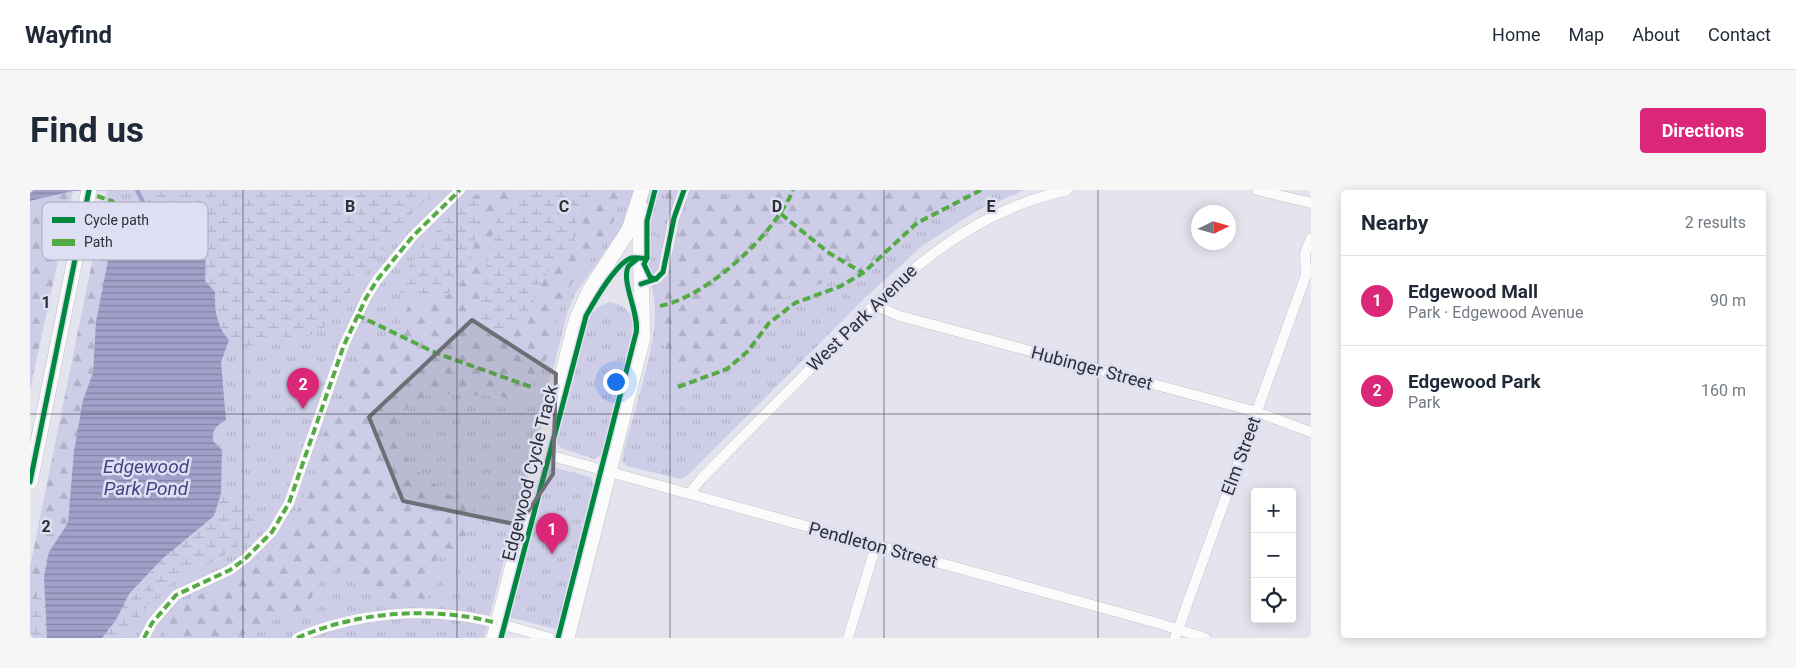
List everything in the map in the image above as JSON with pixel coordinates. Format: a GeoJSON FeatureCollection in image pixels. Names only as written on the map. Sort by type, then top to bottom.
{"type":"FeatureCollection","features":[{"type":"Feature","properties":{"kind":"street"},"geometry":{"type":"LineString","coordinates":[[144,638],[152,623],[176,595],[230,570],[246,558],[272,532],[289,503],[344,346],[366,298],[377,280],[413,236],[460,190]]}},
{"type":"Feature","properties":{"kind":"street"},"geometry":{"type":"LineString","coordinates":[[496,631],[577,318],[591,288],[629,230],[642,190]]}},
{"type":"Feature","properties":{"kind":"street"},"geometry":{"type":"LineString","coordinates":[[567,638],[643,337],[640,217],[647,190]]}},
{"type":"Feature","properties":{"kind":"street"},"geometry":{"type":"LineString","coordinates":[[641,284],[659,277],[663,272],[674,218],[684,190]]}},
{"type":"Feature","properties":{"kind":"street","name":"West Park Avenue"},"geometry":{"type":"LineString","coordinates":[[690,493],[704,475],[874,305],[926,258],[956,238],[1014,207],[1068,190]]}},
{"type":"Feature","properties":{"kind":"street"},"geometry":{"type":"LineString","coordinates":[[1257,190],[1311,203]]}},
{"type":"Feature","properties":{"kind":"street","name":"Elm Street"},"geometry":{"type":"LineString","coordinates":[[1177,633],[1309,272],[1305,253],[1311,238]]}},
{"type":"Feature","properties":{"kind":"street"},"geometry":{"type":"LineString","coordinates":[[30,482],[75,260]]}},
{"type":"Feature","properties":{"kind":"street","name":"Hubinger Street"},"geometry":{"type":"LineString","coordinates":[[874,305],[895,314],[1257,412],[1311,432]]}},
{"type":"Feature","properties":{"kind":"street","name":"Pendleton Street"},"geometry":{"type":"LineString","coordinates":[[541,453],[876,545],[1177,633],[1205,638]]}},
{"type":"Feature","properties":{"kind":"street"},"geometry":{"type":"LineString","coordinates":[[848,638],[876,545]]}},
{"type":"Feature","properties":{"kind":"street"},"geometry":{"type":"LineString","coordinates":[[296,638],[348,621],[398,614],[443,614],[496,631],[550,638]]}},
{"type":"Feature","properties":{"kind":"highlighted area"},"geometry":{"type":"Polygon","coordinates":[[[472,320],[556,374],[553,474],[519,525],[403,501],[369,417],[472,320]]]}},
{"type":"Feature","properties":{"kind":"green space"},"geometry":{"type":"Polygon","coordinates":[[[107,190],[1025,190],[978,210],[922,246],[866,297],[686,477],[681,479],[627,466],[623,462],[623,455],[648,364],[655,311],[647,242],[618,233],[575,294],[567,314],[484,638],[30,638],[30,568],[93,260],[208,260],[208,202],[105,202],[107,190]]]}},
{"type":"Feature","properties":{"kind":"green space"},"geometry":{"type":"Polygon","coordinates":[[[146,190],[436,190],[407,218],[323,328],[300,341],[283,336],[255,352],[233,337],[229,340],[225,335],[219,324],[216,312],[215,292],[205,281],[208,260],[208,202],[148,202],[146,190]]]}},
{"type":"Feature","properties":{"kind":"green space"},"geometry":{"type":"Polygon","coordinates":[[[484,190],[623,190],[611,229],[601,246],[571,284],[560,309],[545,363],[520,404],[501,396],[431,394],[412,401],[399,418],[397,434],[400,447],[413,468],[455,499],[474,504],[462,550],[438,551],[427,599],[383,598],[372,594],[354,571],[336,571],[318,586],[307,611],[283,616],[237,638],[161,638],[163,627],[172,611],[185,601],[219,585],[242,571],[269,550],[282,535],[302,500],[317,460],[334,400],[343,393],[363,340],[368,336],[384,338],[400,322],[413,298],[429,299],[445,296],[454,291],[460,284],[469,262],[472,248],[478,199],[469,199],[484,190]]]}},
{"type":"Feature","properties":{"kind":"green space"},"geometry":{"type":"Polygon","coordinates":[[[528,190],[592,190],[587,208],[574,226],[575,245],[553,266],[530,309],[514,325],[502,330],[486,331],[475,321],[497,212],[509,199],[528,190]]]}},
{"type":"Feature","properties":{"kind":"green space"},"geometry":{"type":"Polygon","coordinates":[[[668,190],[676,190],[664,227],[659,256],[656,256],[658,226],[668,190]]]}},
{"type":"Feature","properties":{"kind":"green space"},"geometry":{"type":"Polygon","coordinates":[[[693,190],[717,190],[731,199],[744,197],[749,190],[970,190],[918,219],[886,243],[868,267],[847,278],[816,285],[777,301],[757,323],[743,348],[727,363],[693,376],[675,374],[661,338],[663,314],[661,286],[672,275],[674,253],[693,190]]]}},
{"type":"Feature","properties":{"kind":"green space"},"geometry":{"type":"Polygon","coordinates":[[[73,191],[71,202],[42,202],[42,260],[58,260],[30,390],[30,201],[73,191]]]}},
{"type":"Feature","properties":{"kind":"green space"},"geometry":{"type":"Polygon","coordinates":[[[469,199],[478,199],[480,216],[468,269],[454,291],[427,300],[413,298],[401,293],[398,283],[413,260],[448,218],[469,199]]]}},
{"type":"Feature","properties":{"kind":"green space"},"geometry":{"type":"Polygon","coordinates":[[[92,260],[108,260],[96,322],[93,373],[83,400],[68,523],[49,552],[44,576],[30,612],[30,568],[92,260]]]}},
{"type":"Feature","properties":{"kind":"green space"},"geometry":{"type":"Polygon","coordinates":[[[610,302],[621,306],[630,313],[634,329],[625,377],[609,437],[604,453],[594,459],[561,448],[555,441],[585,325],[595,310],[610,302]]]}},
{"type":"Feature","properties":{"kind":"green space"},"geometry":{"type":"Polygon","coordinates":[[[552,467],[590,477],[595,486],[559,630],[509,617],[546,472],[552,467]]]}},
{"type":"Feature","properties":{"kind":"green space"},"geometry":{"type":"Polygon","coordinates":[[[221,493],[239,507],[268,515],[250,537],[228,553],[158,591],[141,614],[128,638],[102,638],[116,620],[129,594],[162,559],[214,516],[221,493]]]}},
{"type":"Feature","properties":{"kind":"green space"},"geometry":{"type":"Polygon","coordinates":[[[450,558],[459,560],[449,597],[441,595],[450,558]]]}},
{"type":"Feature","properties":{"kind":"green space"},"geometry":{"type":"Polygon","coordinates":[[[44,576],[47,638],[30,638],[30,610],[44,576]]]}},
{"type":"Feature","properties":{"kind":"water"},"geometry":{"type":"Polygon","coordinates":[[[30,190],[124,190],[73,191],[30,201],[30,190]]]}},
{"type":"Feature","properties":{"kind":"water","name":"Edgewood Park Pond"},"geometry":{"type":"Polygon","coordinates":[[[108,260],[206,260],[205,281],[215,292],[217,318],[229,340],[221,362],[226,420],[215,428],[213,434],[213,441],[222,450],[221,493],[214,516],[162,559],[129,594],[116,620],[102,638],[47,638],[44,576],[49,552],[68,523],[74,451],[83,400],[93,373],[96,322],[108,260]]]}},
{"type":"Feature","properties":{"kind":"waterway"},"geometry":{"type":"LineString","coordinates":[[137,190],[143,202]]}},
{"type":"Feature","properties":{"kind":"marked path"},"geometry":{"type":"LineString","coordinates":[[144,638],[152,623],[176,595],[230,570],[246,558],[272,532],[289,503],[344,345],[366,298],[377,280],[413,236],[460,190]]}},
{"type":"Feature","properties":{"kind":"marked path"},"geometry":{"type":"LineString","coordinates":[[660,306],[698,290],[718,277],[737,261],[771,225],[793,190]]}},
{"type":"Feature","properties":{"kind":"marked path"},"geometry":{"type":"LineString","coordinates":[[678,387],[727,369],[748,351],[769,323],[795,303],[841,286],[863,273],[917,223],[981,190]]}},
{"type":"Feature","properties":{"kind":"marked path"},"geometry":{"type":"LineString","coordinates":[[97,196],[113,202]]}},
{"type":"Feature","properties":{"kind":"marked path"},"geometry":{"type":"LineString","coordinates":[[781,214],[829,253],[863,273]]}},
{"type":"Feature","properties":{"kind":"marked path"},"geometry":{"type":"LineString","coordinates":[[357,315],[436,353],[534,388]]}},
{"type":"Feature","properties":{"kind":"marked path"},"geometry":{"type":"LineString","coordinates":[[297,638],[345,622],[396,614],[447,614],[497,623]]}},
{"type":"Feature","properties":{"kind":"cycle path"},"geometry":{"type":"LineString","coordinates":[[87,202],[89,190]]}},
{"type":"Feature","properties":{"kind":"cycle path"},"geometry":{"type":"LineString","coordinates":[[655,190],[647,221],[647,258],[644,264],[650,277],[656,279]]}},
{"type":"Feature","properties":{"kind":"cycle path"},"geometry":{"type":"LineString","coordinates":[[641,284],[656,279],[663,272],[674,218],[684,190]]}},
{"type":"Feature","properties":{"kind":"cycle path","name":"Edgewood Cycle Track"},"geometry":{"type":"LineString","coordinates":[[501,638],[586,316],[618,268],[631,258],[647,258]]}},
{"type":"Feature","properties":{"kind":"cycle path"},"geometry":{"type":"LineString","coordinates":[[558,638],[636,333],[637,326],[626,273],[628,267],[637,259]]}},
{"type":"Feature","properties":{"kind":"cycle path"},"geometry":{"type":"LineString","coordinates":[[30,482],[75,260]]}},
{"type":"Feature","properties":{"kind":"place","name":"Edgewood Park"},"geometry":{"type":"Point","coordinates":[303,409]}},
{"type":"Feature","properties":{"kind":"place","name":"Edgewood Mall"},"geometry":{"type":"Point","coordinates":[552,554]}}]}
